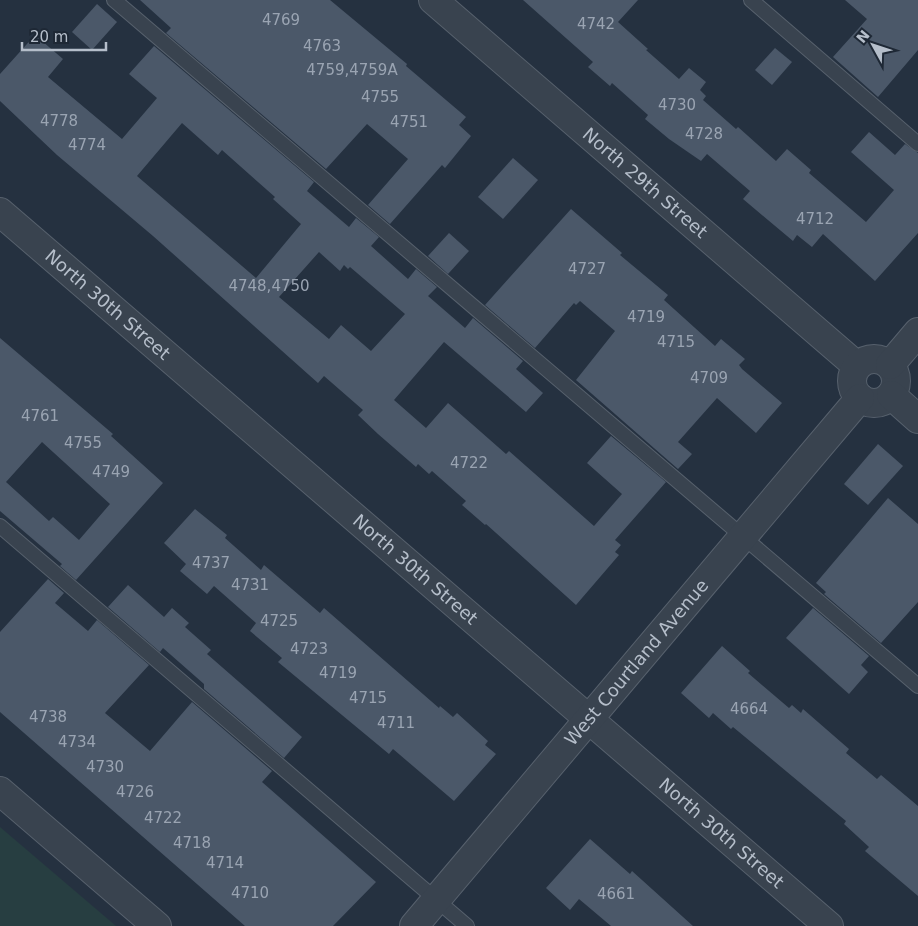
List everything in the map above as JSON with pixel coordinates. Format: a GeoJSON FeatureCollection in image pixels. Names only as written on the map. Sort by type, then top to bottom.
{"type":"FeatureCollection","features":[{"type":"Feature","properties":{"kind":"street","name":"North 29th Street"},"geometry":{"type":"LineString","coordinates":[[433,0],[857,366]]}},
{"type":"Feature","properties":{"kind":"street","name":"North 30th Street"},"geometry":{"type":"LineString","coordinates":[[0,212],[829,926]]}},
{"type":"Feature","properties":{"kind":"street"},"geometry":{"type":"LineString","coordinates":[[890,365],[918,332]]}},
{"type":"Feature","properties":{"kind":"street"},"geometry":{"type":"LineString","coordinates":[[872,358],[883,360],[890,365],[896,378],[895,389],[891,395],[884,401],[874,403],[860,398],[852,385],[853,375],[857,366],[872,358]]}},
{"type":"Feature","properties":{"kind":"street"},"geometry":{"type":"LineString","coordinates":[[891,395],[918,418]]}},
{"type":"Feature","properties":{"kind":"street","name":"West Courtland Avenue"},"geometry":{"type":"LineString","coordinates":[[414,926],[860,398]]}},
{"type":"Feature","properties":{"kind":"street"},"geometry":{"type":"LineString","coordinates":[[0,791],[157,926]]}},
{"type":"Feature","properties":{"kind":"lane"},"geometry":{"type":"LineString","coordinates":[[114,0],[918,686]]}},
{"type":"Feature","properties":{"kind":"lane"},"geometry":{"type":"LineString","coordinates":[[751,0],[918,144]]}},
{"type":"Feature","properties":{"kind":"lane"},"geometry":{"type":"LineString","coordinates":[[0,526],[467,926]]}},
{"type":"Feature","properties":{"kind":"green space"},"geometry":{"type":"Polygon","coordinates":[[[0,827],[116,926],[0,926],[0,827]]]}},
{"type":"Feature","properties":{"kind":"building"},"geometry":{"type":"Polygon","coordinates":[[[140,0],[330,0],[407,64],[406,66],[466,117],[459,125],[471,136],[445,168],[442,165],[390,224],[368,205],[408,159],[367,124],[326,169],[166,33],[171,28],[140,0]]]}},
{"type":"Feature","properties":{"kind":"building"},"geometry":{"type":"Polygon","coordinates":[[[523,0],[638,0],[618,22],[648,49],[646,50],[679,79],[689,68],[706,82],[700,90],[706,96],[703,100],[736,129],[738,127],[776,161],[787,149],[811,170],[809,173],[866,222],[894,190],[851,152],[869,132],[895,155],[905,144],[918,153],[918,233],[875,281],[823,234],[812,247],[797,235],[793,241],[743,199],[750,191],[707,154],[701,161],[669,139],[645,119],[648,115],[612,83],[610,86],[588,67],[593,62],[523,0]]]}},
{"type":"Feature","properties":{"kind":"building"},"geometry":{"type":"Polygon","coordinates":[[[845,0],[918,0],[918,50],[878,97],[833,57],[867,19],[845,0]]]}},
{"type":"Feature","properties":{"kind":"building"},"geometry":{"type":"Polygon","coordinates":[[[97,4],[117,22],[92,50],[72,32],[97,4]]]}},
{"type":"Feature","properties":{"kind":"building"},"geometry":{"type":"Polygon","coordinates":[[[35,35],[63,59],[48,77],[122,139],[157,98],[129,74],[154,46],[314,182],[307,191],[349,227],[356,218],[379,237],[371,246],[408,279],[416,269],[437,287],[428,296],[465,328],[473,318],[523,361],[516,369],[543,393],[526,412],[444,342],[394,400],[426,428],[448,403],[506,454],[509,451],[594,526],[622,494],[587,463],[611,436],[666,482],[615,540],[621,545],[615,552],[619,555],[576,605],[486,524],[462,505],[466,501],[432,471],[429,474],[418,464],[416,467],[378,434],[358,415],[363,410],[324,376],[318,383],[153,236],[57,155],[0,101],[0,74],[35,35]],[[182,123],[137,176],[256,278],[301,224],[273,199],[275,197],[222,150],[218,155],[182,123]],[[319,252],[279,297],[329,339],[341,325],[371,351],[405,314],[350,267],[348,269],[344,265],[340,271],[319,252]]]}},
{"type":"Feature","properties":{"kind":"building"},"geometry":{"type":"Polygon","coordinates":[[[775,48],[792,62],[772,85],[755,70],[775,48]]]}},
{"type":"Feature","properties":{"kind":"building"},"geometry":{"type":"Polygon","coordinates":[[[513,158],[538,180],[503,219],[478,197],[513,158]]]}},
{"type":"Feature","properties":{"kind":"building"},"geometry":{"type":"Polygon","coordinates":[[[571,209],[622,253],[620,255],[668,295],[664,300],[715,346],[721,339],[745,359],[739,365],[742,369],[782,403],[756,433],[717,398],[678,442],[692,454],[678,469],[576,380],[615,331],[580,301],[576,305],[574,303],[535,348],[485,305],[571,209]]]}},
{"type":"Feature","properties":{"kind":"building"},"geometry":{"type":"Polygon","coordinates":[[[449,233],[469,251],[448,274],[428,256],[449,233]]]}},
{"type":"Feature","properties":{"kind":"building"},"geometry":{"type":"Polygon","coordinates":[[[0,338],[113,434],[111,436],[163,483],[76,580],[60,566],[62,564],[0,511],[0,338]],[[42,442],[6,482],[49,521],[53,517],[79,540],[110,504],[42,442]]]}},
{"type":"Feature","properties":{"kind":"building"},"geometry":{"type":"Polygon","coordinates":[[[878,444],[903,466],[868,505],[844,484],[878,444]]]}},
{"type":"Feature","properties":{"kind":"building"},"geometry":{"type":"Polygon","coordinates":[[[888,498],[918,524],[918,602],[881,643],[824,594],[826,592],[816,583],[888,498]]]}},
{"type":"Feature","properties":{"kind":"building"},"geometry":{"type":"Polygon","coordinates":[[[195,509],[227,535],[225,538],[261,570],[264,565],[320,613],[324,608],[439,708],[440,706],[453,717],[457,713],[488,741],[485,745],[496,754],[454,801],[393,749],[389,754],[278,662],[282,658],[250,631],[256,623],[214,586],[207,594],[180,571],[186,564],[164,543],[195,509]]]}},
{"type":"Feature","properties":{"kind":"building"},"geometry":{"type":"Polygon","coordinates":[[[48,579],[64,593],[55,603],[88,631],[97,620],[149,665],[105,713],[150,751],[192,702],[272,771],[262,782],[376,882],[333,926],[245,926],[0,712],[0,632],[48,579]]]}},
{"type":"Feature","properties":{"kind":"building"},"geometry":{"type":"Polygon","coordinates":[[[128,585],[164,617],[172,608],[189,623],[185,627],[211,650],[207,654],[302,737],[284,758],[204,689],[204,684],[163,648],[160,652],[108,607],[128,585]]]}},
{"type":"Feature","properties":{"kind":"building"},"geometry":{"type":"Polygon","coordinates":[[[813,608],[869,656],[861,665],[868,672],[849,694],[786,638],[813,608]]]}},
{"type":"Feature","properties":{"kind":"building"},"geometry":{"type":"Polygon","coordinates":[[[722,646],[750,671],[748,673],[789,708],[792,705],[801,713],[803,709],[849,749],[846,753],[877,779],[881,775],[918,806],[918,896],[865,851],[869,847],[844,824],[846,821],[733,727],[731,729],[713,713],[709,718],[681,693],[722,646]]]}},
{"type":"Feature","properties":{"kind":"building"},"geometry":{"type":"Polygon","coordinates":[[[590,839],[630,874],[632,871],[693,926],[611,926],[579,899],[570,910],[546,888],[590,839]]]}}]}
